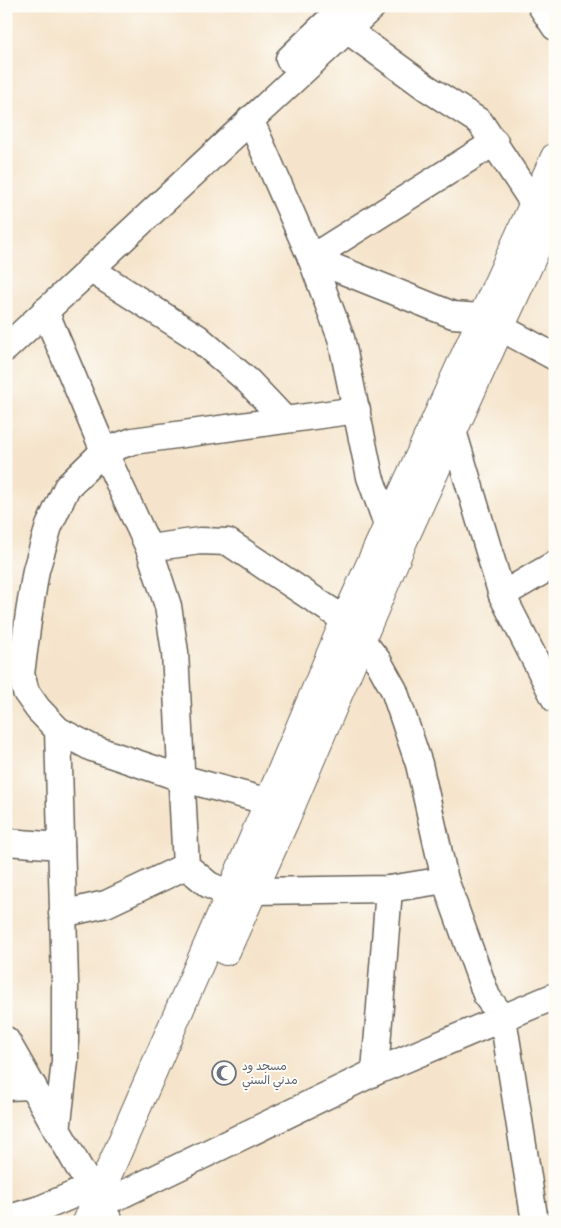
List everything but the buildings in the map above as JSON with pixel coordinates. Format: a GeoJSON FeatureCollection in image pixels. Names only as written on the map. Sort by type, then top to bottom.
{"type":"FeatureCollection","features":[{"type":"Feature","properties":{"kind":"main road"},"geometry":{"type":"LineString","coordinates":[[242,892],[285,820],[388,527],[491,322],[544,205],[555,157]]}},
{"type":"Feature","properties":{"kind":"main road"},"geometry":{"type":"LineString","coordinates":[[102,1210],[242,892],[269,802],[452,431],[491,322]]}},
{"type":"Feature","properties":{"kind":"street"},"geometry":{"type":"LineString","coordinates":[[6,324],[212,134],[346,18],[373,6]]}},
{"type":"Feature","properties":{"kind":"street"},"geometry":{"type":"LineString","coordinates":[[541,6],[555,27]]}},
{"type":"Feature","properties":{"kind":"street"},"geometry":{"type":"LineString","coordinates":[[6,348],[250,119],[346,18]]}},
{"type":"Feature","properties":{"kind":"street"},"geometry":{"type":"LineString","coordinates":[[346,18],[427,88],[480,122],[544,205]]}},
{"type":"Feature","properties":{"kind":"street"},"geometry":{"type":"LineString","coordinates":[[250,119],[311,258],[341,338],[370,478],[388,527]]}},
{"type":"Feature","properties":{"kind":"street"},"geometry":{"type":"LineString","coordinates":[[311,258],[495,142]]}},
{"type":"Feature","properties":{"kind":"street"},"geometry":{"type":"LineString","coordinates":[[311,258],[453,315],[491,322],[555,357]]}},
{"type":"Feature","properties":{"kind":"street"},"geometry":{"type":"LineString","coordinates":[[90,269],[198,338],[248,381],[284,420]]}},
{"type":"Feature","properties":{"kind":"street"},"geometry":{"type":"LineString","coordinates":[[45,311],[104,451],[149,548],[173,628],[186,866],[209,885],[242,892],[389,889],[445,880]]}},
{"type":"Feature","properties":{"kind":"street"},"geometry":{"type":"LineString","coordinates":[[269,802],[181,778],[92,748],[58,730],[38,709],[14,673],[36,570],[49,526],[68,487],[104,451],[133,441],[357,410]]}},
{"type":"Feature","properties":{"kind":"street"},"geometry":{"type":"LineString","coordinates":[[452,431],[502,595],[544,658],[555,698]]}},
{"type":"Feature","properties":{"kind":"street"},"geometry":{"type":"LineString","coordinates":[[149,548],[200,542],[228,542],[353,629],[378,661],[394,690],[419,764],[445,880],[487,997],[503,1018],[541,1221]]}},
{"type":"Feature","properties":{"kind":"street"},"geometry":{"type":"LineString","coordinates":[[502,595],[555,564]]}},
{"type":"Feature","properties":{"kind":"street"},"geometry":{"type":"LineString","coordinates":[[57,1130],[65,1061],[66,982],[62,914],[58,730]]}},
{"type":"Feature","properties":{"kind":"street"},"geometry":{"type":"LineString","coordinates":[[6,842],[61,846]]}},
{"type":"Feature","properties":{"kind":"street"},"geometry":{"type":"LineString","coordinates":[[62,914],[106,904],[186,866]]}},
{"type":"Feature","properties":{"kind":"street"},"geometry":{"type":"LineString","coordinates":[[375,1072],[389,889]]}},
{"type":"Feature","properties":{"kind":"street"},"geometry":{"type":"LineString","coordinates":[[6,1219],[40,1209],[102,1210],[375,1072],[555,996]]}},
{"type":"Feature","properties":{"kind":"street"},"geometry":{"type":"LineString","coordinates":[[6,1040],[102,1210]]}},
{"type":"Feature","properties":{"kind":"street"},"geometry":{"type":"LineString","coordinates":[[6,1087],[33,1086]]}},
{"type":"Feature","properties":{"kind":"place","name":"مسجد ود مدني السني"},"geometry":{"type":"Point","coordinates":[224,1073]}}]}
